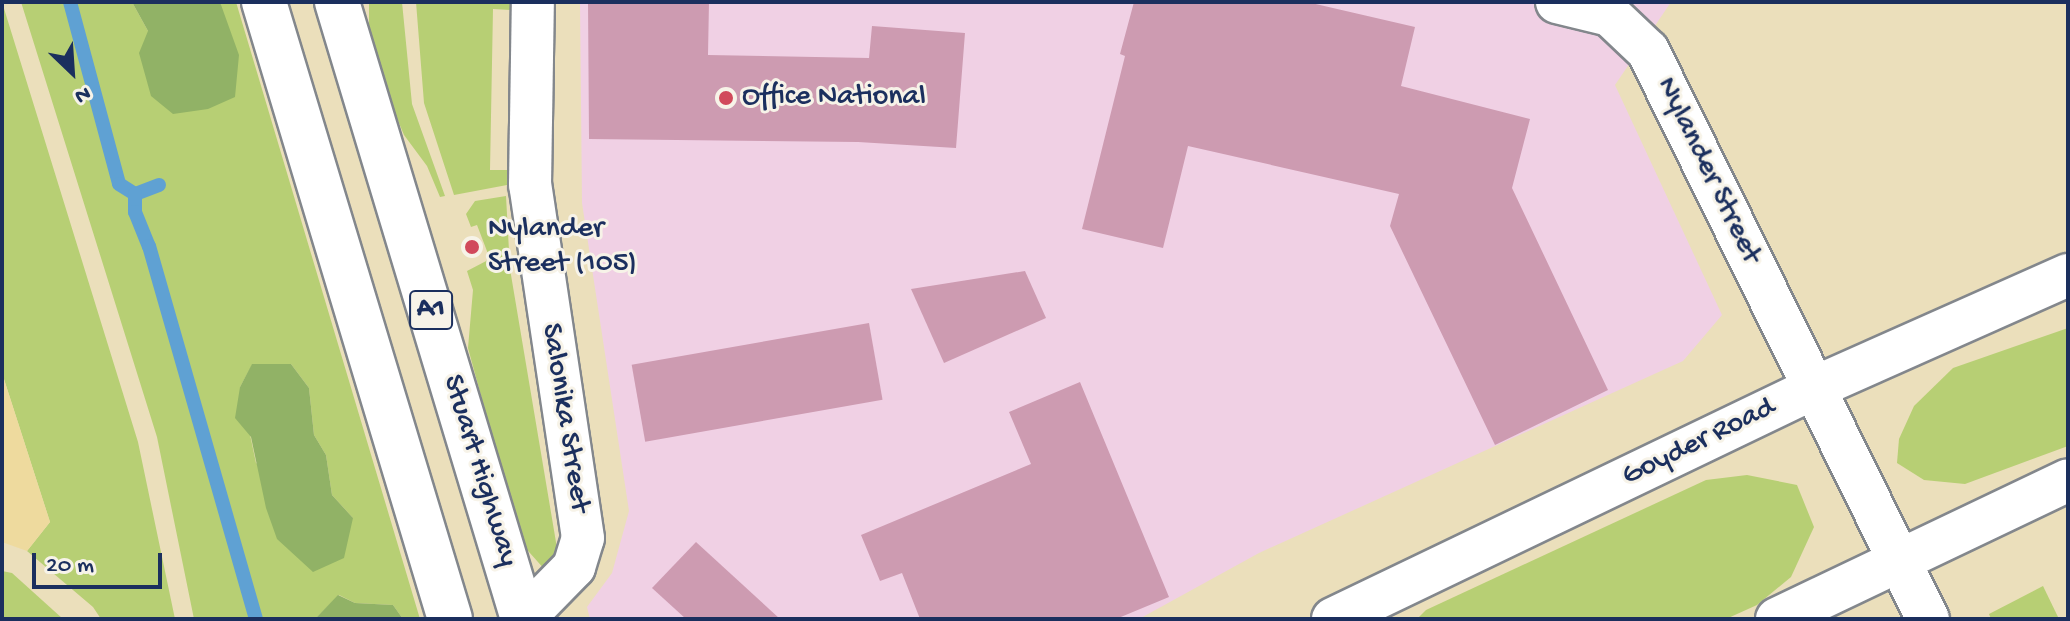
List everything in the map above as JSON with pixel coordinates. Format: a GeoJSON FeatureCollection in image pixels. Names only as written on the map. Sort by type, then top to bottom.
{"type":"FeatureCollection","features":[{"type":"Feature","properties":{"kind":"highway","name":"A1"},"geometry":{"type":"LineString","coordinates":[[264,2],[450,619]]}},
{"type":"Feature","properties":{"kind":"highway","name":"Stuart Highway"},"geometry":{"type":"LineString","coordinates":[[337,2],[523,619]]}},
{"type":"Feature","properties":{"kind":"street","name":"Salonika Street"},"geometry":{"type":"LineString","coordinates":[[523,619],[574,567],[580,558],[583,538],[530,185],[533,2]]}},
{"type":"Feature","properties":{"kind":"street","name":"Nylander Street"},"geometry":{"type":"LineString","coordinates":[[1557,2],[1610,15],[1648,51],[1928,619]]}},
{"type":"Feature","properties":{"kind":"street","name":"Goyder Road"},"geometry":{"type":"LineString","coordinates":[[1333,619],[1880,357],[2068,275]]}},
{"type":"Feature","properties":{"kind":"street"},"geometry":{"type":"LineString","coordinates":[[1880,357],[2068,297]]}},
{"type":"Feature","properties":{"kind":"street"},"geometry":{"type":"LineString","coordinates":[[1777,619],[2068,480]]}},
{"type":"Feature","properties":{"kind":"shaded area"},"geometry":{"type":"Polygon","coordinates":[[[580,2],[1671,2],[1615,85],[1722,315],[1683,361],[1259,553],[1139,619],[590,619],[587,607],[612,573],[629,511],[582,203],[580,2]]]}},
{"type":"Feature","properties":{"kind":"green space"},"geometry":{"type":"Polygon","coordinates":[[[2,2],[138,442],[175,619],[101,619],[93,607],[27,551],[50,522],[2,373],[2,2]]]}},
{"type":"Feature","properties":{"kind":"green space"},"geometry":{"type":"Polygon","coordinates":[[[21,2],[132,2],[148,31],[222,14],[220,2],[236,2],[420,619],[403,619],[393,605],[355,603],[339,595],[315,619],[194,619],[157,437],[21,2]],[[291,364],[252,365],[240,387],[256,463],[353,518],[332,495],[326,455],[314,435],[309,388],[291,364]]]}},
{"type":"Feature","properties":{"kind":"green space"},"geometry":{"type":"Polygon","coordinates":[[[132,2],[220,2],[239,55],[235,97],[208,109],[173,114],[151,96],[139,53],[148,31],[132,2]]]}},
{"type":"Feature","properties":{"kind":"green space"},"geometry":{"type":"Polygon","coordinates":[[[369,2],[402,2],[412,104],[445,196],[440,197],[427,166],[404,135],[391,104],[369,25],[369,2]]]}},
{"type":"Feature","properties":{"kind":"green space"},"geometry":{"type":"Polygon","coordinates":[[[416,2],[512,2],[512,10],[493,9],[490,170],[507,170],[507,185],[454,195],[424,103],[416,2]]]}},
{"type":"Feature","properties":{"kind":"green space"},"geometry":{"type":"Polygon","coordinates":[[[506,196],[510,269],[559,560],[546,571],[521,543],[468,348],[473,290],[467,271],[490,259],[477,225],[471,227],[466,214],[475,201],[506,196]]]}},
{"type":"Feature","properties":{"kind":"green space"},"geometry":{"type":"Polygon","coordinates":[[[2068,328],[2068,446],[1965,484],[1924,480],[1897,463],[1899,439],[1914,406],[1953,368],[2068,328]]]}},
{"type":"Feature","properties":{"kind":"green space"},"geometry":{"type":"Polygon","coordinates":[[[252,364],[291,364],[309,388],[314,435],[326,455],[332,495],[353,518],[344,558],[313,572],[277,539],[266,508],[251,437],[235,418],[240,387],[252,364]]]}},
{"type":"Feature","properties":{"kind":"green space"},"geometry":{"type":"Polygon","coordinates":[[[1747,475],[1797,485],[1814,527],[1791,577],[1757,605],[1726,619],[1417,619],[1426,610],[1706,480],[1747,475]]]}},
{"type":"Feature","properties":{"kind":"green space"},"geometry":{"type":"Polygon","coordinates":[[[2,571],[12,573],[63,619],[2,619],[2,571]]]}},
{"type":"Feature","properties":{"kind":"green space"},"geometry":{"type":"Polygon","coordinates":[[[2043,586],[2059,619],[1991,619],[1989,614],[2043,586]]]}},
{"type":"Feature","properties":{"kind":"green space"},"geometry":{"type":"Polygon","coordinates":[[[338,595],[355,603],[393,605],[403,619],[315,619],[338,595]]]}},
{"type":"Feature","properties":{"kind":"sand"},"geometry":{"type":"Polygon","coordinates":[[[2,373],[50,522],[27,551],[2,542],[2,373]]]}},
{"type":"Feature","properties":{"kind":"building","name":"Office National"},"geometry":{"type":"Polygon","coordinates":[[[588,2],[709,2],[708,55],[869,58],[872,26],[965,33],[956,148],[858,142],[589,139],[588,2]]]}},
{"type":"Feature","properties":{"kind":"building"},"geometry":{"type":"Polygon","coordinates":[[[1134,2],[1307,2],[1415,27],[1401,86],[1530,119],[1512,188],[1608,390],[1495,445],[1390,226],[1399,194],[1188,146],[1163,248],[1082,229],[1125,56],[1120,54],[1134,2]]]}},
{"type":"Feature","properties":{"kind":"building"},"geometry":{"type":"Polygon","coordinates":[[[1025,271],[1046,318],[944,363],[911,289],[1025,271]]]}},
{"type":"Feature","properties":{"kind":"building"},"geometry":{"type":"Polygon","coordinates":[[[869,323],[883,400],[645,442],[632,365],[869,323]]]}},
{"type":"Feature","properties":{"kind":"building"},"geometry":{"type":"Polygon","coordinates":[[[1080,382],[1169,597],[1116,619],[920,619],[902,573],[880,581],[861,535],[1031,464],[1009,412],[1080,382]]]}},
{"type":"Feature","properties":{"kind":"building"},"geometry":{"type":"Polygon","coordinates":[[[696,542],[780,619],[686,619],[652,588],[696,542]]]}},
{"type":"Feature","properties":{"kind":"waterway"},"geometry":{"type":"LineString","coordinates":[[70,2],[119,184],[135,194]]}},
{"type":"Feature","properties":{"kind":"waterway"},"geometry":{"type":"LineString","coordinates":[[159,185],[135,194],[135,212],[149,246],[256,619]]}},
{"type":"Feature","properties":{"kind":"place","name":"Office National"},"geometry":{"type":"Point","coordinates":[726,98]}},
{"type":"Feature","properties":{"kind":"place","name":"Nylander Street (105)"},"geometry":{"type":"Point","coordinates":[472,247]}}]}
